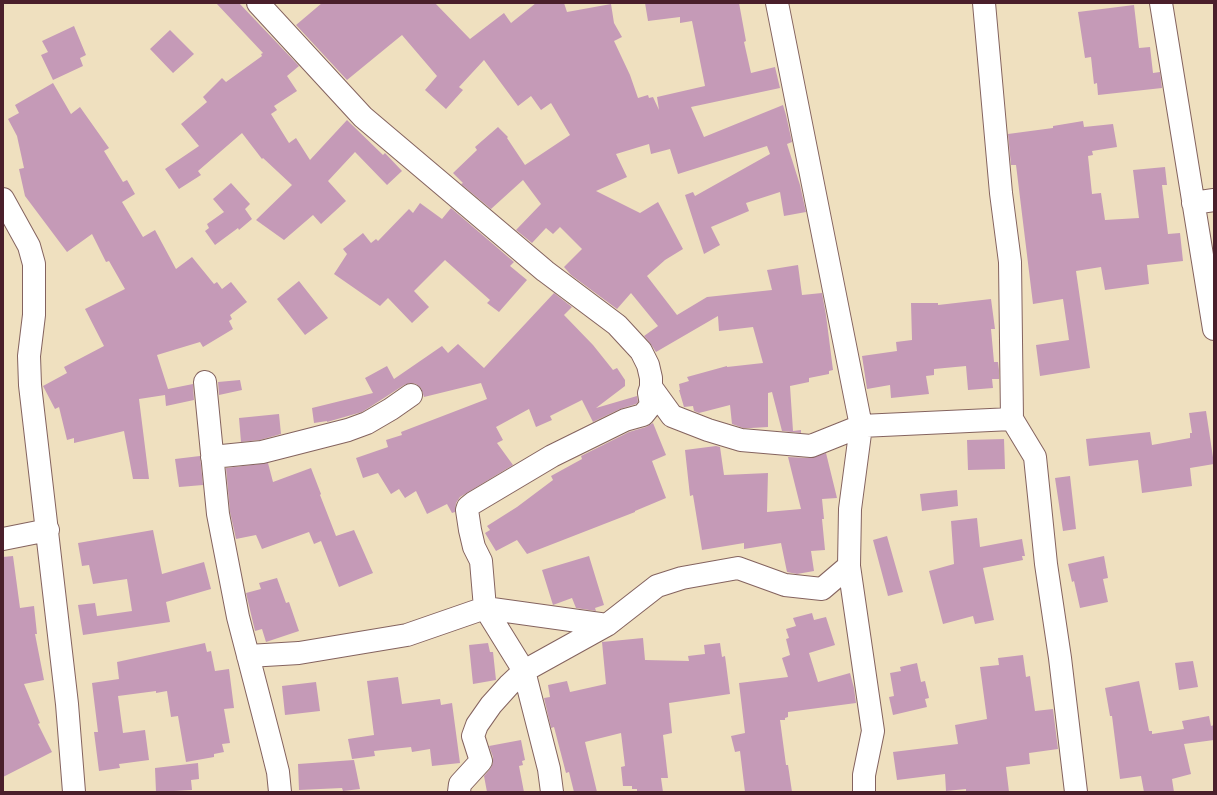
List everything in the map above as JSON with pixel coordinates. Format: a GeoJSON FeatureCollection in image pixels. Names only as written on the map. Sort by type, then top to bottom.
{"type":"FeatureCollection","features":[{"type":"Feature","properties":{"kind":"street"},"geometry":{"type":"LineString","coordinates":[[258,3],[363,117],[545,271],[617,325],[641,351],[648,365],[651,378],[651,387],[649,392],[651,405],[643,415],[626,420],[552,456],[472,503],[467,510],[474,547],[481,561],[485,608],[524,671],[549,769],[552,792]]}},
{"type":"Feature","properties":{"kind":"street"},"geometry":{"type":"LineString","coordinates":[[777,3],[861,426],[850,509],[849,566],[873,730],[864,775],[864,792]]}},
{"type":"Feature","properties":{"kind":"street"},"geometry":{"type":"LineString","coordinates":[[984,3],[1001,193],[1010,262],[1012,419],[1035,457],[1046,564],[1060,658],[1076,792]]}},
{"type":"Feature","properties":{"kind":"street"},"geometry":{"type":"LineString","coordinates":[[1161,3],[1204,201],[1214,329]]}},
{"type":"Feature","properties":{"kind":"street"},"geometry":{"type":"LineString","coordinates":[[3,199],[29,246],[34,264],[34,314],[29,368],[67,704],[74,792]]}},
{"type":"Feature","properties":{"kind":"street"},"geometry":{"type":"LineString","coordinates":[[205,382],[218,514],[238,617],[278,772],[280,792]]}},
{"type":"Feature","properties":{"kind":"street"},"geometry":{"type":"LineString","coordinates":[[651,387],[672,416],[708,430],[741,440],[811,446],[861,426],[1012,419]]}},
{"type":"Feature","properties":{"kind":"street"},"geometry":{"type":"LineString","coordinates":[[212,457],[262,452],[348,430],[368,423],[411,395]]}},
{"type":"Feature","properties":{"kind":"street"},"geometry":{"type":"LineString","coordinates":[[3,538],[48,530]]}},
{"type":"Feature","properties":{"kind":"street"},"geometry":{"type":"LineString","coordinates":[[459,792],[460,784],[482,761],[473,736],[477,725],[490,705],[524,671],[607,625],[657,586],[682,578],[738,568],[785,584],[822,589],[849,566]]}},
{"type":"Feature","properties":{"kind":"street"},"geometry":{"type":"LineString","coordinates":[[248,656],[299,653],[407,635],[485,608],[607,625]]}},
{"type":"Feature","properties":{"kind":"building"},"geometry":{"type":"Polygon","coordinates":[[[216,3],[239,3],[299,66],[287,76],[297,91],[274,106],[277,110],[271,114],[289,143],[296,138],[310,160],[347,120],[383,155],[385,153],[402,171],[387,185],[355,152],[328,181],[346,201],[321,224],[313,215],[284,240],[256,220],[292,185],[263,158],[262,159],[242,133],[198,171],[201,175],[179,189],[165,169],[199,146],[181,124],[207,102],[203,97],[222,78],[226,82],[262,56],[261,54],[263,53],[216,3]]]}},
{"type":"Feature","properties":{"kind":"building"},"geometry":{"type":"Polygon","coordinates":[[[322,3],[435,3],[470,39],[504,13],[511,23],[536,3],[564,3],[567,12],[611,4],[614,23],[622,37],[614,41],[630,75],[638,98],[648,95],[649,98],[653,97],[659,110],[657,97],[705,86],[692,21],[680,23],[680,17],[648,21],[645,3],[739,3],[746,41],[744,42],[751,73],[775,67],[780,88],[691,107],[704,137],[783,105],[792,142],[787,144],[800,185],[806,212],[784,216],[780,192],[746,203],[749,211],[711,227],[720,245],[704,254],[685,195],[693,192],[695,196],[770,154],[767,146],[678,174],[670,149],[651,154],[649,144],[616,154],[627,177],[596,191],[640,213],[658,202],[683,249],[665,260],[647,276],[677,315],[707,297],[772,290],[767,270],[798,265],[802,295],[822,293],[833,370],[829,371],[829,374],[809,378],[809,382],[790,386],[793,431],[801,430],[801,433],[782,431],[772,392],[768,393],[768,427],[743,428],[732,424],[730,405],[699,413],[694,411],[693,406],[684,407],[679,390],[679,384],[689,381],[687,377],[727,366],[763,363],[753,327],[719,331],[718,316],[656,352],[644,336],[658,326],[631,293],[617,309],[571,275],[564,267],[582,249],[560,227],[553,234],[546,228],[532,243],[516,230],[541,204],[523,180],[491,209],[461,184],[463,183],[453,173],[477,150],[475,147],[498,127],[508,137],[507,138],[525,165],[570,135],[551,103],[541,110],[531,96],[518,106],[484,60],[459,87],[463,90],[446,109],[425,90],[437,76],[402,35],[347,80],[296,25],[322,3]]]}},
{"type":"Feature","properties":{"kind":"building"},"geometry":{"type":"Polygon","coordinates":[[[1134,5],[1139,48],[1150,47],[1153,73],[1160,72],[1162,88],[1098,95],[1097,83],[1094,84],[1091,57],[1085,58],[1078,12],[1134,5]]]}},
{"type":"Feature","properties":{"kind":"building"},"geometry":{"type":"Polygon","coordinates":[[[74,26],[86,55],[80,58],[83,66],[53,80],[41,55],[48,52],[42,41],[74,26]]]}},
{"type":"Feature","properties":{"kind":"building"},"geometry":{"type":"Polygon","coordinates":[[[170,30],[194,54],[173,73],[150,49],[170,30]]]}},
{"type":"Feature","properties":{"kind":"building"},"geometry":{"type":"Polygon","coordinates":[[[53,83],[71,114],[80,107],[109,148],[104,151],[123,182],[127,180],[135,194],[122,202],[143,237],[155,230],[176,269],[192,257],[214,284],[217,282],[222,289],[231,282],[247,302],[230,315],[232,319],[229,321],[233,329],[203,347],[200,342],[157,355],[168,389],[193,384],[194,400],[166,406],[165,395],[139,399],[149,479],[133,479],[124,431],[74,443],[74,438],[67,440],[59,407],[55,409],[43,386],[67,373],[64,367],[104,346],[85,309],[125,289],[109,261],[106,262],[92,234],[67,252],[25,196],[19,169],[24,168],[17,136],[8,119],[19,113],[15,105],[53,83]]]}},
{"type":"Feature","properties":{"kind":"building"},"geometry":{"type":"Polygon","coordinates":[[[1083,121],[1084,127],[1113,124],[1117,147],[1092,151],[1093,155],[1088,156],[1092,194],[1101,193],[1105,220],[1139,218],[1133,170],[1165,167],[1167,185],[1162,185],[1168,234],[1180,233],[1183,261],[1147,265],[1149,284],[1105,290],[1101,267],[1076,271],[1090,368],[1040,376],[1036,345],[1069,340],[1063,299],[1033,304],[1016,165],[1011,165],[1008,134],[1053,128],[1053,126],[1083,121]]]}},
{"type":"Feature","properties":{"kind":"building"},"geometry":{"type":"Polygon","coordinates":[[[231,183],[250,204],[245,209],[252,219],[239,230],[238,228],[215,245],[205,231],[209,228],[207,224],[224,212],[213,199],[231,183]]]}},
{"type":"Feature","properties":{"kind":"building"},"geometry":{"type":"Polygon","coordinates":[[[420,203],[442,219],[451,208],[514,262],[510,266],[527,280],[499,312],[487,303],[490,300],[445,260],[414,291],[429,307],[412,323],[388,298],[380,306],[334,274],[347,254],[343,249],[363,233],[371,243],[376,239],[378,241],[409,209],[413,213],[420,203]]]}},
{"type":"Feature","properties":{"kind":"building"},"geometry":{"type":"Polygon","coordinates":[[[299,281],[328,318],[305,335],[277,299],[299,281]]]}},
{"type":"Feature","properties":{"kind":"building"},"geometry":{"type":"Polygon","coordinates":[[[554,293],[572,307],[564,315],[593,345],[613,370],[617,368],[625,380],[625,386],[596,408],[637,396],[638,402],[593,422],[582,400],[550,416],[552,420],[536,427],[529,409],[496,427],[503,440],[497,443],[513,465],[460,497],[456,503],[455,512],[452,513],[447,504],[427,514],[416,491],[405,498],[399,489],[391,494],[378,473],[363,478],[356,458],[388,447],[386,440],[402,435],[401,432],[487,399],[481,383],[424,397],[421,388],[416,384],[410,383],[404,385],[362,412],[327,422],[314,423],[312,408],[373,393],[365,378],[387,366],[394,379],[442,346],[448,353],[458,344],[484,368],[554,293]]]}},
{"type":"Feature","properties":{"kind":"building"},"geometry":{"type":"Polygon","coordinates":[[[991,299],[995,329],[991,329],[994,362],[998,362],[999,370],[999,379],[992,379],[993,388],[968,390],[966,366],[934,369],[934,375],[926,376],[929,394],[891,398],[890,385],[867,389],[862,356],[897,351],[896,342],[912,340],[911,303],[938,303],[938,305],[991,299]]]}},
{"type":"Feature","properties":{"kind":"building"},"geometry":{"type":"Polygon","coordinates":[[[240,380],[242,390],[219,395],[218,382],[240,380]]]}},
{"type":"Feature","properties":{"kind":"building"},"geometry":{"type":"Polygon","coordinates":[[[1206,411],[1214,464],[1190,468],[1192,486],[1142,493],[1138,460],[1089,466],[1086,439],[1150,432],[1152,445],[1190,438],[1190,433],[1192,433],[1189,413],[1206,411]]]}},
{"type":"Feature","properties":{"kind":"building"},"geometry":{"type":"Polygon","coordinates":[[[279,414],[281,434],[260,440],[241,442],[239,418],[279,414]]]}},
{"type":"Feature","properties":{"kind":"building"},"geometry":{"type":"Polygon","coordinates":[[[653,423],[666,455],[652,461],[666,498],[635,512],[527,554],[517,540],[496,551],[485,533],[490,530],[487,526],[517,507],[553,480],[551,476],[582,459],[581,456],[629,432],[646,427],[653,423]]]}},
{"type":"Feature","properties":{"kind":"building"},"geometry":{"type":"Polygon","coordinates":[[[1004,439],[1005,469],[968,470],[967,440],[1004,439]]]}},
{"type":"Feature","properties":{"kind":"building"},"geometry":{"type":"Polygon","coordinates":[[[716,446],[720,447],[724,475],[768,473],[767,512],[801,509],[788,457],[810,458],[826,453],[837,498],[822,499],[825,550],[811,551],[814,571],[797,574],[787,572],[781,543],[744,549],[744,543],[702,550],[693,495],[690,496],[685,450],[716,446]]]}},
{"type":"Feature","properties":{"kind":"building"},"geometry":{"type":"Polygon","coordinates":[[[200,456],[203,485],[179,487],[175,459],[200,456]]]}},
{"type":"Feature","properties":{"kind":"building"},"geometry":{"type":"Polygon","coordinates":[[[268,463],[273,482],[311,468],[336,536],[354,530],[373,573],[339,587],[321,541],[314,544],[309,532],[262,549],[256,535],[236,539],[230,512],[226,468],[268,463]]]}},
{"type":"Feature","properties":{"kind":"building"},"geometry":{"type":"Polygon","coordinates":[[[1070,476],[1076,529],[1063,531],[1055,478],[1070,476]]]}},
{"type":"Feature","properties":{"kind":"building"},"geometry":{"type":"Polygon","coordinates":[[[957,490],[958,506],[922,511],[920,494],[957,490]]]}},
{"type":"Feature","properties":{"kind":"building"},"geometry":{"type":"Polygon","coordinates":[[[977,518],[980,547],[1022,539],[1025,556],[1022,556],[1023,560],[983,568],[994,620],[975,624],[973,616],[943,624],[929,571],[954,564],[951,521],[977,518]]]}},
{"type":"Feature","properties":{"kind":"building"},"geometry":{"type":"Polygon","coordinates":[[[153,530],[162,574],[204,562],[211,589],[166,602],[170,622],[83,635],[78,605],[95,603],[97,616],[132,611],[127,579],[93,584],[89,565],[82,566],[78,543],[153,530]]]}},
{"type":"Feature","properties":{"kind":"building"},"geometry":{"type":"Polygon","coordinates":[[[887,536],[903,592],[888,596],[873,540],[887,536]]]}},
{"type":"Feature","properties":{"kind":"building"},"geometry":{"type":"Polygon","coordinates":[[[13,556],[20,608],[34,606],[37,634],[35,634],[44,680],[24,684],[40,723],[38,724],[52,752],[3,777],[3,557],[13,556]]]}},
{"type":"Feature","properties":{"kind":"building"},"geometry":{"type":"Polygon","coordinates":[[[589,556],[604,605],[595,608],[596,611],[576,608],[572,598],[553,605],[542,570],[589,556]]]}},
{"type":"Feature","properties":{"kind":"building"},"geometry":{"type":"Polygon","coordinates":[[[1104,556],[1108,578],[1103,579],[1108,602],[1080,608],[1074,581],[1072,582],[1068,564],[1104,556]]]}},
{"type":"Feature","properties":{"kind":"building"},"geometry":{"type":"Polygon","coordinates":[[[277,578],[286,603],[289,602],[299,631],[266,642],[262,629],[255,631],[246,593],[261,589],[259,583],[277,578]]]}},
{"type":"Feature","properties":{"kind":"building"},"geometry":{"type":"Polygon","coordinates":[[[812,613],[814,620],[826,617],[835,645],[809,653],[818,682],[850,673],[856,703],[788,712],[788,717],[785,718],[785,720],[780,720],[786,765],[788,765],[792,792],[745,792],[740,751],[735,752],[731,736],[745,733],[739,683],[788,677],[782,658],[790,655],[786,639],[789,638],[786,629],[796,626],[793,618],[812,613]]]}},
{"type":"Feature","properties":{"kind":"building"},"geometry":{"type":"Polygon","coordinates":[[[643,638],[645,660],[689,661],[688,656],[705,654],[704,645],[720,643],[722,657],[725,656],[730,694],[669,703],[672,733],[663,735],[668,778],[661,778],[663,792],[637,792],[637,789],[632,789],[632,786],[623,786],[621,767],[625,766],[621,733],[585,742],[597,792],[574,792],[569,772],[566,773],[554,727],[551,728],[544,698],[550,697],[548,685],[567,681],[570,692],[606,684],[602,642],[643,638]]]}},
{"type":"Feature","properties":{"kind":"building"},"geometry":{"type":"Polygon","coordinates":[[[205,643],[207,652],[211,651],[215,671],[229,669],[234,708],[224,709],[230,743],[222,744],[224,752],[214,754],[214,757],[186,762],[178,716],[171,717],[167,691],[118,696],[123,733],[145,730],[149,760],[119,764],[120,768],[99,771],[94,732],[98,732],[92,683],[119,679],[117,662],[205,643]]]}},
{"type":"Feature","properties":{"kind":"building"},"geometry":{"type":"Polygon","coordinates":[[[488,643],[490,652],[493,652],[496,680],[473,684],[469,645],[488,643]]]}},
{"type":"Feature","properties":{"kind":"building"},"geometry":{"type":"Polygon","coordinates":[[[1023,655],[1026,677],[1030,676],[1035,711],[1053,709],[1058,749],[1029,753],[1030,764],[1006,767],[1009,792],[966,792],[966,789],[946,791],[945,774],[897,780],[893,752],[958,744],[955,725],[987,719],[980,667],[999,665],[998,658],[1023,655]]]}},
{"type":"Feature","properties":{"kind":"building"},"geometry":{"type":"Polygon","coordinates":[[[1193,661],[1198,687],[1179,690],[1175,663],[1193,661]]]}},
{"type":"Feature","properties":{"kind":"building"},"geometry":{"type":"Polygon","coordinates":[[[917,663],[921,682],[925,681],[929,698],[925,699],[927,707],[893,715],[889,697],[894,696],[890,673],[901,671],[900,667],[917,663]]]}},
{"type":"Feature","properties":{"kind":"building"},"geometry":{"type":"Polygon","coordinates":[[[398,677],[402,704],[440,699],[441,705],[452,703],[460,763],[432,766],[430,749],[412,752],[411,747],[374,751],[375,756],[352,759],[348,739],[374,735],[367,681],[398,677]]]}},
{"type":"Feature","properties":{"kind":"building"},"geometry":{"type":"Polygon","coordinates":[[[1139,681],[1149,731],[1152,731],[1152,734],[1184,729],[1182,721],[1209,716],[1211,726],[1214,725],[1214,740],[1184,744],[1191,774],[1172,779],[1174,792],[1144,792],[1141,776],[1120,779],[1112,716],[1110,716],[1105,688],[1139,681]]]}},
{"type":"Feature","properties":{"kind":"building"},"geometry":{"type":"Polygon","coordinates":[[[316,682],[320,711],[285,715],[282,686],[316,682]]]}},
{"type":"Feature","properties":{"kind":"building"},"geometry":{"type":"Polygon","coordinates":[[[521,740],[525,760],[522,761],[523,765],[519,766],[524,792],[487,792],[484,776],[493,763],[493,757],[489,746],[521,740]]]}},
{"type":"Feature","properties":{"kind":"building"},"geometry":{"type":"Polygon","coordinates":[[[354,760],[360,789],[343,791],[342,788],[299,790],[298,764],[354,760]]]}},
{"type":"Feature","properties":{"kind":"building"},"geometry":{"type":"Polygon","coordinates":[[[198,763],[199,779],[191,780],[192,790],[156,792],[155,768],[198,763]]]}}]}
